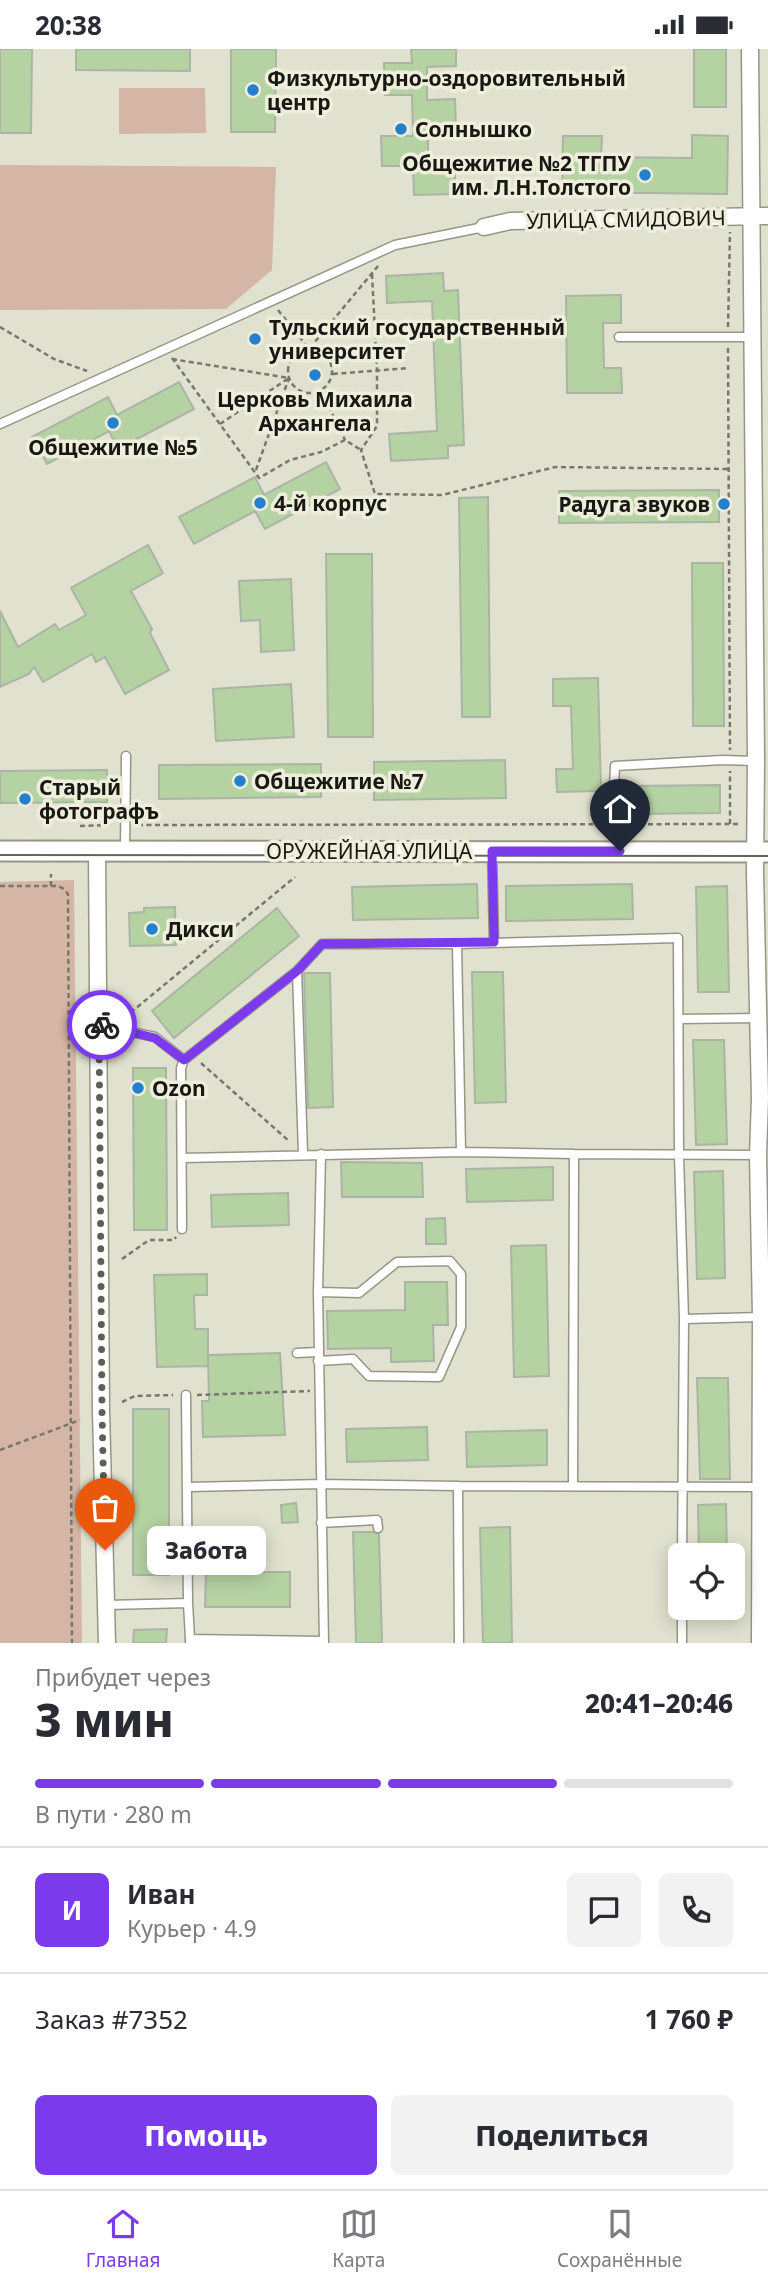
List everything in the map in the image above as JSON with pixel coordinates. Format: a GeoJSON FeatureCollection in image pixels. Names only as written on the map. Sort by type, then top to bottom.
{"type":"FeatureCollection","features":[{"type":"Feature","properties":{"kind":"street"},"geometry":{"type":"LineString","coordinates":[[750,49],[756,761],[762,852],[759,1018],[764,1097],[758,1155],[764,1317],[760,1487],[764,1541],[760,1643]]}},
{"type":"Feature","properties":{"kind":"street","name":"УЛИЦА СМИДОВИЧ"},"geometry":{"type":"LineString","coordinates":[[484,227],[510,221],[768,216]]}},
{"type":"Feature","properties":{"kind":"street","name":"ОРУЖЕЙНАЯ УЛИЦА"},"geometry":{"type":"LineString","coordinates":[[0,851],[762,852]]}},
{"type":"Feature","properties":{"kind":"street"},"geometry":{"type":"LineString","coordinates":[[97,851],[107,1643]]}},
{"type":"Feature","properties":{"kind":"lane"},"geometry":{"type":"LineString","coordinates":[[0,424],[395,245],[484,227]]}},
{"type":"Feature","properties":{"kind":"lane"},"geometry":{"type":"LineString","coordinates":[[618,337],[751,337]]}},
{"type":"Feature","properties":{"kind":"lane"},"geometry":{"type":"LineString","coordinates":[[125,851],[126,756]]}},
{"type":"Feature","properties":{"kind":"lane"},"geometry":{"type":"LineString","coordinates":[[613,810],[615,766],[756,761]]}},
{"type":"Feature","properties":{"kind":"lane"},"geometry":{"type":"LineString","coordinates":[[492,851],[494,942]]}},
{"type":"Feature","properties":{"kind":"lane"},"geometry":{"type":"LineString","coordinates":[[182,1229],[181,1069],[188,1057],[297,971],[322,944],[457,944],[678,938],[679,1155],[684,1319],[682,1543]]}},
{"type":"Feature","properties":{"kind":"lane"},"geometry":{"type":"LineString","coordinates":[[457,944],[461,1152]]}},
{"type":"Feature","properties":{"kind":"lane"},"geometry":{"type":"LineString","coordinates":[[297,971],[303,1154]]}},
{"type":"Feature","properties":{"kind":"lane"},"geometry":{"type":"LineString","coordinates":[[679,1019],[759,1018]]}},
{"type":"Feature","properties":{"kind":"lane"},"geometry":{"type":"LineString","coordinates":[[99,1025],[155,1038],[188,1057]]}},
{"type":"Feature","properties":{"kind":"lane"},"geometry":{"type":"LineString","coordinates":[[182,1158],[461,1152],[758,1155]]}},
{"type":"Feature","properties":{"kind":"lane"},"geometry":{"type":"LineString","coordinates":[[186,1395],[190,1641],[324,1642],[318,1357],[321,1154]]}},
{"type":"Feature","properties":{"kind":"lane"},"geometry":{"type":"LineString","coordinates":[[573,1154],[573,1486]]}},
{"type":"Feature","properties":{"kind":"lane"},"geometry":{"type":"LineString","coordinates":[[297,1353],[353,1359],[369,1376],[439,1377],[461,1327],[461,1274],[450,1261],[397,1262],[359,1293],[318,1292]]}},
{"type":"Feature","properties":{"kind":"lane"},"geometry":{"type":"LineString","coordinates":[[684,1319],[764,1317]]}},
{"type":"Feature","properties":{"kind":"lane"},"geometry":{"type":"LineString","coordinates":[[188,1487],[321,1484],[760,1487]]}},
{"type":"Feature","properties":{"kind":"lane"},"geometry":{"type":"LineString","coordinates":[[458,1486],[459,1643]]}},
{"type":"Feature","properties":{"kind":"lane"},"geometry":{"type":"LineString","coordinates":[[321,1523],[377,1520],[378,1528]]}},
{"type":"Feature","properties":{"kind":"lane"},"geometry":{"type":"LineString","coordinates":[[107,1605],[188,1602]]}},
{"type":"Feature","properties":{"kind":"lane"},"geometry":{"type":"LineString","coordinates":[[682,1620],[682,1643]]}},
{"type":"Feature","properties":{"kind":"path"},"geometry":{"type":"LineString","coordinates":[[80,826],[730,824],[730,232]]}},
{"type":"Feature","properties":{"kind":"path"},"geometry":{"type":"LineString","coordinates":[[309,349],[395,245]]}},
{"type":"Feature","properties":{"kind":"path"},"geometry":{"type":"LineString","coordinates":[[361,450],[377,426],[372,274]]}},
{"type":"Feature","properties":{"kind":"path"},"geometry":{"type":"LineString","coordinates":[[274,300],[278,310],[309,349]]}},
{"type":"Feature","properties":{"kind":"path"},"geometry":{"type":"LineString","coordinates":[[0,327],[54,359],[103,377]]}},
{"type":"Feature","properties":{"kind":"path"},"geometry":{"type":"LineString","coordinates":[[255,472],[289,378],[292,359],[309,349],[321,352],[332,367],[327,387],[315,393],[302,392],[289,378]]}},
{"type":"Feature","properties":{"kind":"path"},"geometry":{"type":"LineString","coordinates":[[289,378],[172,359],[259,478],[290,460],[321,452],[345,440]]}},
{"type":"Feature","properties":{"kind":"path"},"geometry":{"type":"LineString","coordinates":[[332,374],[409,368]]}},
{"type":"Feature","properties":{"kind":"path"},"geometry":{"type":"LineString","coordinates":[[220,424],[289,378]]}},
{"type":"Feature","properties":{"kind":"path"},"geometry":{"type":"LineString","coordinates":[[321,391],[345,440],[361,450],[375,494],[442,495],[555,467],[728,469]]}},
{"type":"Feature","properties":{"kind":"path"},"geometry":{"type":"LineString","coordinates":[[51,874],[51,886]]}},
{"type":"Feature","properties":{"kind":"path"},"geometry":{"type":"LineString","coordinates":[[121,1020],[295,877]]}},
{"type":"Feature","properties":{"kind":"path"},"geometry":{"type":"LineString","coordinates":[[0,886],[51,886],[64,889],[68,894],[72,1643]]}},
{"type":"Feature","properties":{"kind":"path"},"geometry":{"type":"LineString","coordinates":[[188,1057],[303,1154]]}},
{"type":"Feature","properties":{"kind":"path"},"geometry":{"type":"LineString","coordinates":[[122,1259],[149,1240],[174,1240],[182,1229]]}},
{"type":"Feature","properties":{"kind":"path"},"geometry":{"type":"LineString","coordinates":[[122,1402],[135,1397],[319,1391]]}},
{"type":"Feature","properties":{"kind":"path"},"geometry":{"type":"LineString","coordinates":[[0,1450],[80,1420]]}},
{"type":"Feature","properties":{"kind":"shaded area"},"geometry":{"type":"Polygon","coordinates":[[[119,88],[205,88],[206,133],[119,134],[119,88]]]}},
{"type":"Feature","properties":{"kind":"shaded area"},"geometry":{"type":"Polygon","coordinates":[[[0,165],[276,167],[272,270],[226,309],[0,310],[0,165]]]}},
{"type":"Feature","properties":{"kind":"shaded area"},"geometry":{"type":"Polygon","coordinates":[[[74,880],[82,1643],[0,1643],[0,882],[74,880]]]}},
{"type":"Feature","properties":{"kind":"building"},"geometry":{"type":"Polygon","coordinates":[[[0,49],[32,49],[31,133],[0,133],[0,49]]]}},
{"type":"Feature","properties":{"kind":"building"},"geometry":{"type":"Polygon","coordinates":[[[76,49],[190,49],[190,71],[76,70],[76,49]]]}},
{"type":"Feature","properties":{"kind":"building","name":"Физкультурно-оздоровительный центр"},"geometry":{"type":"Polygon","coordinates":[[[231,49],[276,49],[275,132],[231,132],[231,49]]]}},
{"type":"Feature","properties":{"kind":"building"},"geometry":{"type":"Polygon","coordinates":[[[411,49],[456,49],[456,66],[427,67],[427,100],[455,99],[456,131],[428,132],[428,161],[455,160],[455,194],[414,195],[413,166],[382,166],[381,136],[413,136],[412,95],[385,95],[384,63],[412,63],[411,49]]]}},
{"type":"Feature","properties":{"kind":"building"},"geometry":{"type":"Polygon","coordinates":[[[694,49],[726,49],[726,107],[694,107],[694,49]]]}},
{"type":"Feature","properties":{"kind":"building","name":"Общежитие №2 ТГПУ им. Л.Н.Толстого"},"geometry":{"type":"Polygon","coordinates":[[[692,135],[728,136],[727,194],[562,192],[563,136],[602,136],[601,157],[692,158],[692,135]]]}},
{"type":"Feature","properties":{"kind":"building"},"geometry":{"type":"Polygon","coordinates":[[[443,273],[444,291],[458,290],[464,445],[448,446],[448,458],[391,461],[389,434],[437,431],[432,301],[387,303],[386,276],[443,273]]]}},
{"type":"Feature","properties":{"kind":"building"},"geometry":{"type":"Polygon","coordinates":[[[621,295],[621,323],[603,323],[604,368],[621,368],[622,393],[567,393],[566,296],[621,295]]]}},
{"type":"Feature","properties":{"kind":"building","name":"Общежитие №5"},"geometry":{"type":"Polygon","coordinates":[[[179,382],[194,409],[118,449],[109,431],[47,464],[32,437],[108,397],[117,415],[179,382]]]}},
{"type":"Feature","properties":{"kind":"building","name":"4-й корпус"},"geometry":{"type":"Polygon","coordinates":[[[326,462],[340,489],[265,529],[255,511],[194,544],[179,517],[255,477],[264,495],[326,462]]]}},
{"type":"Feature","properties":{"kind":"building"},"geometry":{"type":"Polygon","coordinates":[[[719,490],[719,522],[559,523],[559,491],[719,490]]]}},
{"type":"Feature","properties":{"kind":"building"},"geometry":{"type":"Polygon","coordinates":[[[488,497],[490,717],[462,717],[459,498],[488,497]]]}},
{"type":"Feature","properties":{"kind":"building"},"geometry":{"type":"Polygon","coordinates":[[[148,545],[163,573],[131,591],[152,629],[150,633],[169,670],[125,694],[105,657],[96,662],[92,654],[43,682],[34,667],[29,674],[0,687],[0,611],[18,647],[55,624],[59,630],[86,615],[71,588],[148,545]]]}},
{"type":"Feature","properties":{"kind":"building"},"geometry":{"type":"Polygon","coordinates":[[[326,554],[372,554],[373,737],[328,737],[326,554]]]}},
{"type":"Feature","properties":{"kind":"building"},"geometry":{"type":"Polygon","coordinates":[[[692,563],[723,563],[724,726],[693,726],[692,563]]]}},
{"type":"Feature","properties":{"kind":"building"},"geometry":{"type":"Polygon","coordinates":[[[291,579],[294,650],[261,652],[260,620],[241,621],[239,581],[291,579]]]}},
{"type":"Feature","properties":{"kind":"building"},"geometry":{"type":"Polygon","coordinates":[[[598,678],[601,791],[557,792],[556,769],[573,769],[571,706],[553,706],[553,679],[598,678]]]}},
{"type":"Feature","properties":{"kind":"building"},"geometry":{"type":"Polygon","coordinates":[[[291,684],[294,737],[216,741],[213,689],[291,684]]]}},
{"type":"Feature","properties":{"kind":"building"},"geometry":{"type":"Polygon","coordinates":[[[505,760],[506,798],[374,800],[374,762],[505,760]]]}},
{"type":"Feature","properties":{"kind":"building","name":"Общежитие №7"},"geometry":{"type":"Polygon","coordinates":[[[321,764],[321,797],[159,799],[159,765],[321,764]]]}},
{"type":"Feature","properties":{"kind":"building"},"geometry":{"type":"Polygon","coordinates":[[[107,770],[107,802],[0,803],[0,771],[107,770]]]}},
{"type":"Feature","properties":{"kind":"building"},"geometry":{"type":"Polygon","coordinates":[[[720,785],[720,813],[630,814],[630,786],[720,785]]]}},
{"type":"Feature","properties":{"kind":"building"},"geometry":{"type":"Polygon","coordinates":[[[477,884],[478,918],[353,920],[352,887],[477,884]]]}},
{"type":"Feature","properties":{"kind":"building"},"geometry":{"type":"Polygon","coordinates":[[[632,884],[633,919],[506,921],[506,886],[632,884]]]}},
{"type":"Feature","properties":{"kind":"building"},"geometry":{"type":"Polygon","coordinates":[[[727,886],[729,992],[698,992],[696,887],[727,886]]]}},
{"type":"Feature","properties":{"kind":"building","name":"Дикси"},"geometry":{"type":"Polygon","coordinates":[[[175,907],[176,945],[130,946],[129,913],[144,912],[144,908],[175,907]]]}},
{"type":"Feature","properties":{"kind":"building"},"geometry":{"type":"Polygon","coordinates":[[[277,908],[299,936],[174,1038],[152,1011],[277,908]]]}},
{"type":"Feature","properties":{"kind":"building"},"geometry":{"type":"Polygon","coordinates":[[[472,972],[503,972],[506,1102],[475,1103],[472,972]]]}},
{"type":"Feature","properties":{"kind":"building"},"geometry":{"type":"Polygon","coordinates":[[[304,973],[330,973],[333,1107],[308,1108],[304,973]]]}},
{"type":"Feature","properties":{"kind":"building"},"geometry":{"type":"Polygon","coordinates":[[[693,1040],[724,1040],[727,1144],[696,1145],[693,1040]]]}},
{"type":"Feature","properties":{"kind":"building"},"geometry":{"type":"Polygon","coordinates":[[[133,1068],[166,1068],[167,1230],[134,1230],[133,1068]]]}},
{"type":"Feature","properties":{"kind":"building"},"geometry":{"type":"Polygon","coordinates":[[[341,1162],[422,1163],[423,1197],[342,1197],[341,1162]]]}},
{"type":"Feature","properties":{"kind":"building"},"geometry":{"type":"Polygon","coordinates":[[[553,1167],[553,1200],[467,1202],[466,1169],[553,1167]]]}},
{"type":"Feature","properties":{"kind":"building"},"geometry":{"type":"Polygon","coordinates":[[[723,1171],[725,1278],[697,1279],[694,1172],[723,1171]]]}},
{"type":"Feature","properties":{"kind":"building"},"geometry":{"type":"Polygon","coordinates":[[[288,1193],[289,1225],[212,1227],[211,1195],[288,1193]]]}},
{"type":"Feature","properties":{"kind":"building"},"geometry":{"type":"Polygon","coordinates":[[[445,1218],[446,1244],[426,1244],[426,1219],[445,1218]]]}},
{"type":"Feature","properties":{"kind":"building"},"geometry":{"type":"Polygon","coordinates":[[[546,1245],[549,1376],[514,1377],[511,1246],[546,1245]]]}},
{"type":"Feature","properties":{"kind":"building"},"geometry":{"type":"Polygon","coordinates":[[[207,1274],[207,1295],[194,1295],[195,1329],[208,1329],[208,1366],[157,1367],[154,1275],[207,1274]]]}},
{"type":"Feature","properties":{"kind":"building"},"geometry":{"type":"Polygon","coordinates":[[[405,1282],[447,1282],[448,1325],[433,1325],[434,1361],[391,1362],[391,1348],[328,1349],[327,1311],[405,1310],[405,1282]]]}},
{"type":"Feature","properties":{"kind":"building"},"geometry":{"type":"Polygon","coordinates":[[[280,1353],[285,1435],[203,1437],[202,1401],[209,1401],[208,1355],[280,1353]]]}},
{"type":"Feature","properties":{"kind":"building"},"geometry":{"type":"Polygon","coordinates":[[[697,1378],[728,1378],[730,1479],[700,1479],[697,1378]]]}},
{"type":"Feature","properties":{"kind":"building"},"geometry":{"type":"Polygon","coordinates":[[[133,1409],[169,1409],[169,1575],[133,1575],[133,1409]]]}},
{"type":"Feature","properties":{"kind":"building"},"geometry":{"type":"Polygon","coordinates":[[[427,1427],[428,1460],[347,1462],[346,1429],[427,1427]]]}},
{"type":"Feature","properties":{"kind":"building"},"geometry":{"type":"Polygon","coordinates":[[[547,1430],[547,1465],[467,1467],[466,1432],[547,1430]]]}},
{"type":"Feature","properties":{"kind":"building"},"geometry":{"type":"Polygon","coordinates":[[[296,1503],[298,1522],[282,1523],[281,1505],[296,1503]]]}},
{"type":"Feature","properties":{"kind":"building"},"geometry":{"type":"Polygon","coordinates":[[[726,1504],[727,1543],[699,1543],[698,1505],[726,1504]]]}},
{"type":"Feature","properties":{"kind":"building"},"geometry":{"type":"Polygon","coordinates":[[[510,1527],[512,1643],[483,1643],[480,1528],[510,1527]]]}},
{"type":"Feature","properties":{"kind":"building"},"geometry":{"type":"Polygon","coordinates":[[[353,1532],[379,1534],[382,1643],[356,1643],[353,1532]]]}},
{"type":"Feature","properties":{"kind":"building"},"geometry":{"type":"Polygon","coordinates":[[[206,1572],[290,1572],[290,1607],[205,1607],[206,1572]]]}},
{"type":"Feature","properties":{"kind":"building"},"geometry":{"type":"Polygon","coordinates":[[[167,1629],[166,1643],[133,1643],[134,1630],[167,1629]]]}},
{"type":"Feature","properties":{"kind":"tram line"},"geometry":{"type":"LineString","coordinates":[[0,855],[768,856]]}},
{"type":"Feature","properties":{"kind":"way so far"},"geometry":{"type":"LineString","coordinates":[[102,1025],[99,1025],[105,1550]]}},
{"type":"Feature","properties":{"kind":"place","name":"Физкультурно-оздоровительный центр"},"geometry":{"type":"Point","coordinates":[253,90]}},
{"type":"Feature","properties":{"kind":"place","name":"Солнышко"},"geometry":{"type":"Point","coordinates":[401,129]}},
{"type":"Feature","properties":{"kind":"place","name":"Общежитие №2 ТГПУ им. Л.Н.Толстого"},"geometry":{"type":"Point","coordinates":[645,175]}},
{"type":"Feature","properties":{"kind":"place","name":"Тульский государственный университет"},"geometry":{"type":"Point","coordinates":[255,339]}},
{"type":"Feature","properties":{"kind":"place","name":"Церковь Михаила Архангела"},"geometry":{"type":"Point","coordinates":[315,375]}},
{"type":"Feature","properties":{"kind":"place","name":"Общежитие №5"},"geometry":{"type":"Point","coordinates":[113,423]}},
{"type":"Feature","properties":{"kind":"place","name":"4-й корпус"},"geometry":{"type":"Point","coordinates":[260,503]}},
{"type":"Feature","properties":{"kind":"place","name":"Радуга звуков"},"geometry":{"type":"Point","coordinates":[724,504]}},
{"type":"Feature","properties":{"kind":"place","name":"Общежитие №7"},"geometry":{"type":"Point","coordinates":[240,781]}},
{"type":"Feature","properties":{"kind":"place","name":"Старый фотографъ"},"geometry":{"type":"Point","coordinates":[25,799]}},
{"type":"Feature","properties":{"kind":"place","name":"Дикси"},"geometry":{"type":"Point","coordinates":[152,929]}},
{"type":"Feature","properties":{"kind":"place","name":"Ozon"},"geometry":{"type":"Point","coordinates":[138,1088]}},
{"type":"Feature","properties":{"kind":"place","name":"Забота"},"geometry":{"type":"Point","coordinates":[105,1550]}},
{"type":"Feature","properties":{"kind":"route"},"geometry":{"type":"LineString","coordinates":[[102,1025],[155,1038],[184,1060],[297,971],[322,944],[494,942],[492,851],[620,851]]}}]}
